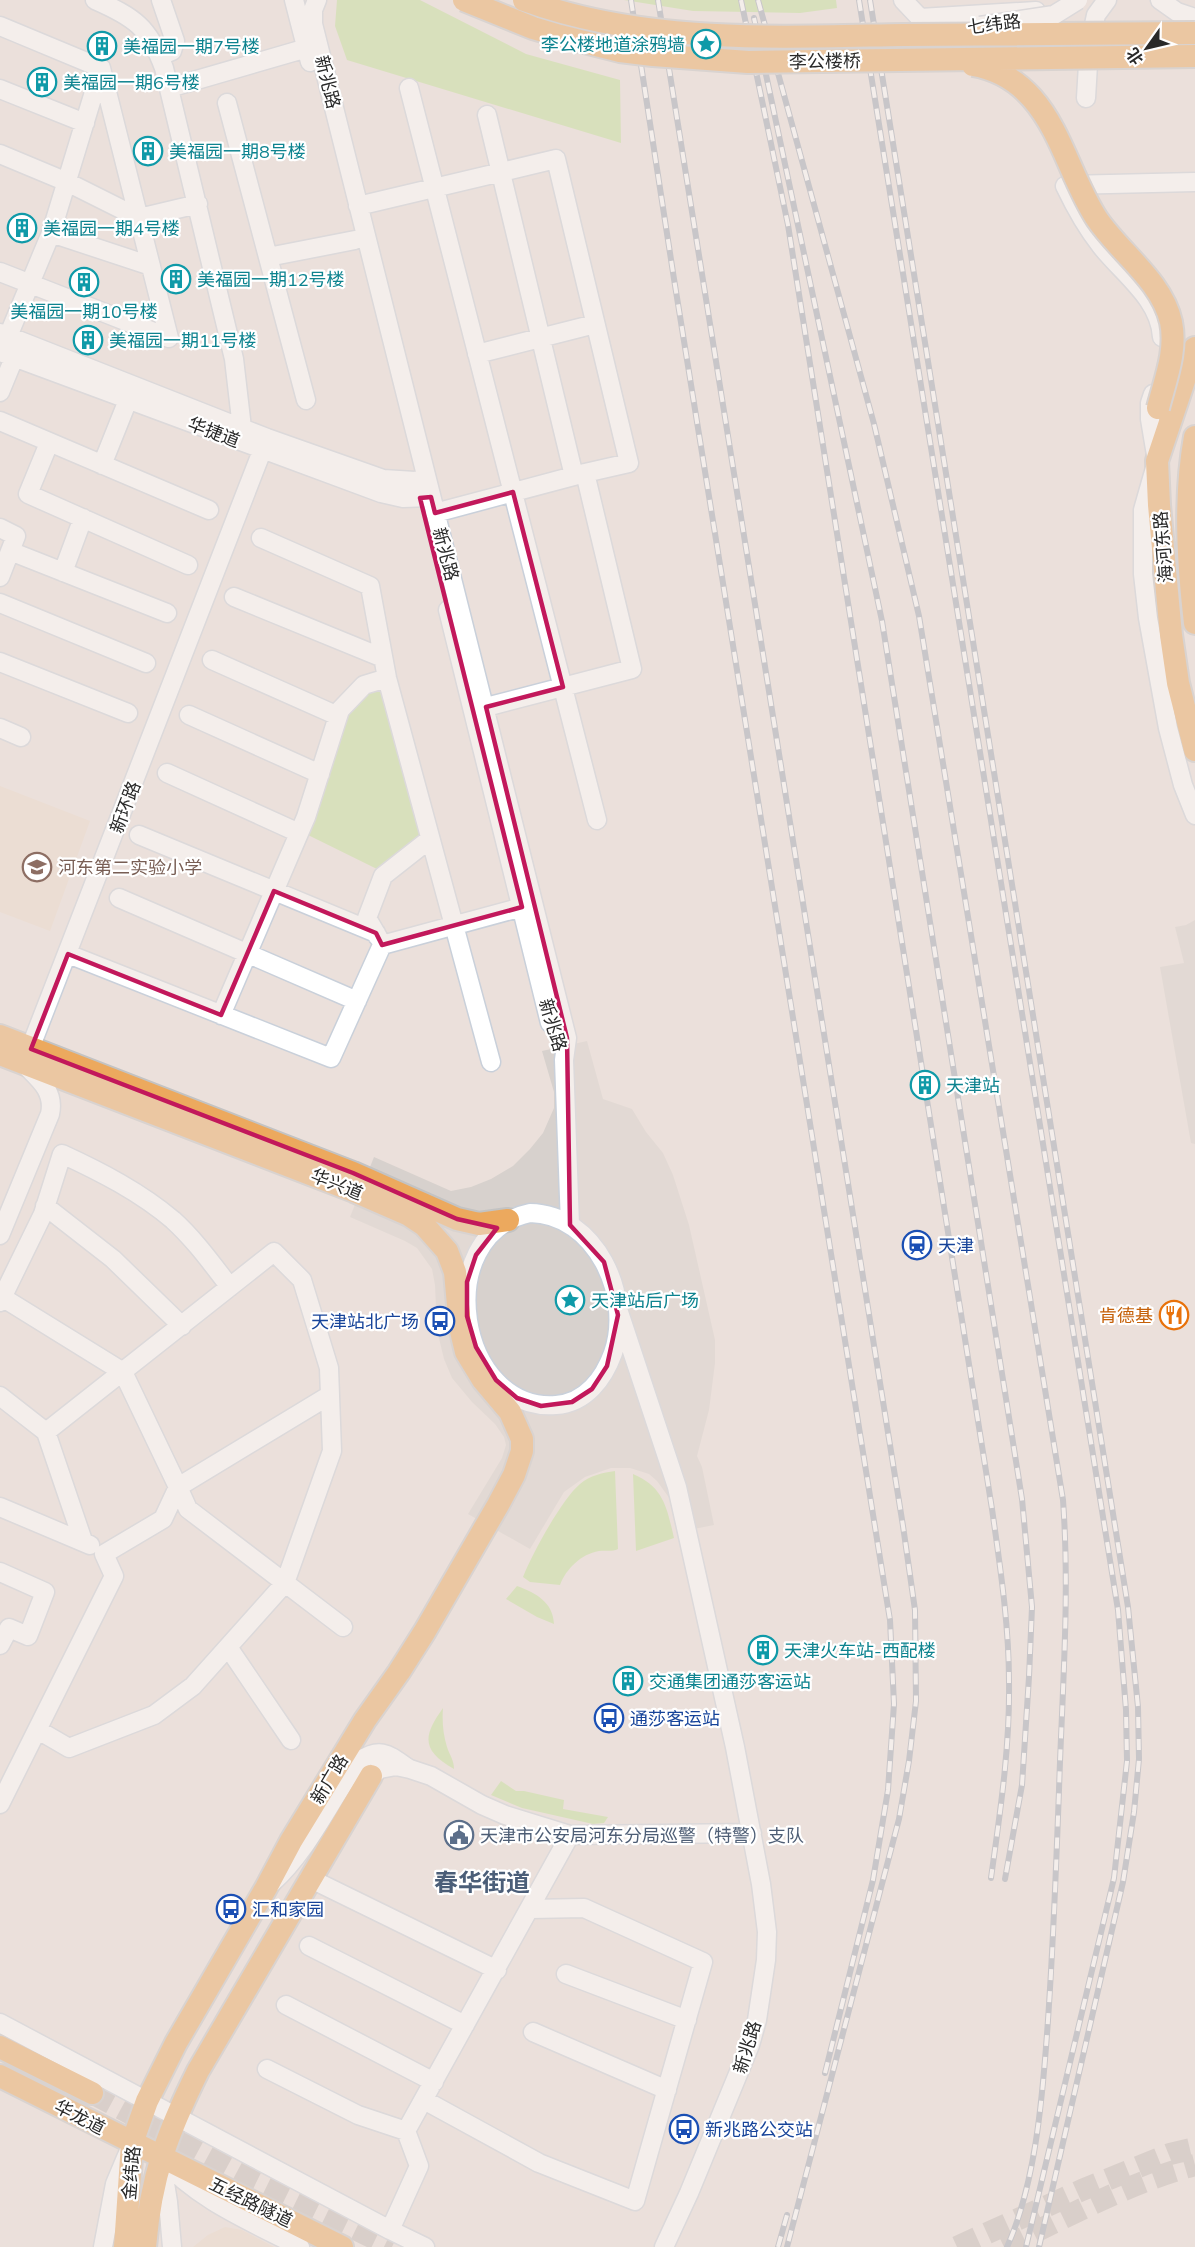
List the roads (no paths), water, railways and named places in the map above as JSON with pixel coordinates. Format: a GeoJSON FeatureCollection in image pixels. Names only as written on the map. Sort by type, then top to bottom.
{"type":"FeatureCollection","features":[{"type":"Feature","properties":{"kind":"main road","name":"李公楼桥"},"geometry":{"type":"LineString","coordinates":[[464,0],[533,28],[591,45],[631,53],[748,62],[1195,56]]}},
{"type":"Feature","properties":{"kind":"main road","name":"李公楼桥"},"geometry":{"type":"LineString","coordinates":[[524,0],[575,15],[658,30],[803,38],[1195,33]]}},
{"type":"Feature","properties":{"kind":"main road"},"geometry":{"type":"LineString","coordinates":[[924,59],[983,67],[995,71],[1022,87],[1042,112],[1097,218],[1156,290],[1167,310],[1172,330],[1172,350],[1158,408],[1157,461]]}},
{"type":"Feature","properties":{"kind":"main road","name":"海河东路"},"geometry":{"type":"LineString","coordinates":[[1195,348],[1157,461],[1171,635],[1178,683],[1195,750]]}},
{"type":"Feature","properties":{"kind":"main road","name":"海河东路"},"geometry":{"type":"LineString","coordinates":[[1195,437],[1189,492],[1189,559],[1195,623]]}},
{"type":"Feature","properties":{"kind":"main road","name":"华兴道"},"geometry":{"type":"LineString","coordinates":[[0,1036],[28,1057],[400,1210],[424,1225],[451,1259],[465,1348],[483,1380],[510,1412],[517,1426],[522,1439],[519,1462]]}},
{"type":"Feature","properties":{"kind":"main road","name":"华兴道"},"geometry":{"type":"LineString","coordinates":[[0,1054],[28,1057],[353,1173],[457,1219],[479,1224],[508,1220]]}},
{"type":"Feature","properties":{"kind":"main road"},"geometry":{"type":"LineString","coordinates":[[270,1158],[318,1187],[404,1228],[433,1250],[445,1278],[447,1322],[454,1353],[469,1381],[507,1427],[512,1445],[510,1464],[460,1548],[448,1575],[440,1602]]}},
{"type":"Feature","properties":{"kind":"main road","name":"新广路"},"geometry":{"type":"LineString","coordinates":[[147,2101],[176,2043],[291,1841],[365,1720],[426,1630],[440,1602],[498,1505],[519,1462]]}},
{"type":"Feature","properties":{"kind":"main road","name":"新广路"},"geometry":{"type":"LineString","coordinates":[[160,2157],[176,2116],[198,2071],[309,1878],[371,1776]]}},
{"type":"Feature","properties":{"kind":"main road"},"geometry":{"type":"LineString","coordinates":[[0,2047],[92,2092]]}},
{"type":"Feature","properties":{"kind":"main road","name":"华龙道"},"geometry":{"type":"LineString","coordinates":[[0,2076],[160,2157]]}},
{"type":"Feature","properties":{"kind":"main road","name":"金纬路"},"geometry":{"type":"LineString","coordinates":[[125,2247],[132,2143],[147,2101]]}},
{"type":"Feature","properties":{"kind":"main road","name":"金纬路"},"geometry":{"type":"LineString","coordinates":[[145,2247],[151,2193],[160,2157]]}},
{"type":"Feature","properties":{"kind":"main road","name":"五经路隧道"},"geometry":{"type":"LineString","coordinates":[[160,2157],[342,2247]]}},
{"type":"Feature","properties":{"kind":"street"},"geometry":{"type":"LineString","coordinates":[[95,0],[124,12],[138,23],[160,56],[198,204],[234,359],[242,428]]}},
{"type":"Feature","properties":{"kind":"street"},"geometry":{"type":"LineString","coordinates":[[160,0],[175,41],[172,51],[160,56]]}},
{"type":"Feature","properties":{"kind":"street","name":"新兆路"},"geometry":{"type":"LineString","coordinates":[[294,0],[355,240],[486,707],[567,1038],[564,1060]]}},
{"type":"Feature","properties":{"kind":"street","name":"新兆路"},"geometry":{"type":"LineString","coordinates":[[317,0],[313,10],[314,24],[522,907],[554,1038],[564,1060]]}},
{"type":"Feature","properties":{"kind":"street"},"geometry":{"type":"LineString","coordinates":[[903,0],[920,18],[1061,5]]}},
{"type":"Feature","properties":{"kind":"street","name":"七纬路"},"geometry":{"type":"LineString","coordinates":[[905,35],[1046,17],[1060,13],[1078,0]]}},
{"type":"Feature","properties":{"kind":"street"},"geometry":{"type":"LineString","coordinates":[[1086,98],[1089,48],[1096,15],[1107,0]]}},
{"type":"Feature","properties":{"kind":"street"},"geometry":{"type":"LineString","coordinates":[[1160,0],[1178,12],[1195,18]]}},
{"type":"Feature","properties":{"kind":"street"},"geometry":{"type":"LineString","coordinates":[[1022,28],[1061,5]]}},
{"type":"Feature","properties":{"kind":"street"},"geometry":{"type":"LineString","coordinates":[[0,26],[101,68]]}},
{"type":"Feature","properties":{"kind":"street"},"geometry":{"type":"LineString","coordinates":[[169,88],[307,48]]}},
{"type":"Feature","properties":{"kind":"street"},"geometry":{"type":"LineString","coordinates":[[0,392],[5,347],[51,233],[101,68]]}},
{"type":"Feature","properties":{"kind":"street"},"geometry":{"type":"LineString","coordinates":[[0,272],[169,338],[101,68]]}},
{"type":"Feature","properties":{"kind":"street"},"geometry":{"type":"LineString","coordinates":[[409,88],[597,820]]}},
{"type":"Feature","properties":{"kind":"street"},"geometry":{"type":"LineString","coordinates":[[0,89],[85,123]]}},
{"type":"Feature","properties":{"kind":"street"},"geometry":{"type":"LineString","coordinates":[[227,103],[306,400]]}},
{"type":"Feature","properties":{"kind":"street"},"geometry":{"type":"LineString","coordinates":[[486,707],[632,669],[540,338],[487,115]]}},
{"type":"Feature","properties":{"kind":"street"},"geometry":{"type":"LineString","coordinates":[[1063,153],[1065,186],[1087,227],[1112,260],[1151,304],[1162,330],[1162,352],[1150,403],[1157,461],[1143,510],[1145,585],[1148,618],[1168,729],[1182,785],[1195,815]]}},
{"type":"Feature","properties":{"kind":"street"},"geometry":{"type":"LineString","coordinates":[[0,154],[67,182],[139,219],[198,204]]}},
{"type":"Feature","properties":{"kind":"street"},"geometry":{"type":"LineString","coordinates":[[358,206],[556,159],[629,463],[513,492],[426,494]]}},
{"type":"Feature","properties":{"kind":"street"},"geometry":{"type":"LineString","coordinates":[[1065,186],[1195,182]]}},
{"type":"Feature","properties":{"kind":"street"},"geometry":{"type":"LineString","coordinates":[[51,233],[151,266]]}},
{"type":"Feature","properties":{"kind":"street"},"geometry":{"type":"LineString","coordinates":[[268,257],[355,240]]}},
{"type":"Feature","properties":{"kind":"street"},"geometry":{"type":"LineString","coordinates":[[477,354],[595,324]]}},
{"type":"Feature","properties":{"kind":"street","name":"华捷道"},"geometry":{"type":"LineString","coordinates":[[5,347],[242,428],[265,444]]}},
{"type":"Feature","properties":{"kind":"street","name":"华捷道"},"geometry":{"type":"LineString","coordinates":[[5,347],[128,400],[265,444],[381,493],[403,498],[426,494]]}},
{"type":"Feature","properties":{"kind":"street"},"geometry":{"type":"LineString","coordinates":[[102,465],[128,400]]}},
{"type":"Feature","properties":{"kind":"street"},"geometry":{"type":"LineString","coordinates":[[0,421],[209,510]]}},
{"type":"Feature","properties":{"kind":"street"},"geometry":{"type":"LineString","coordinates":[[49,443],[28,494],[188,565]]}},
{"type":"Feature","properties":{"kind":"street","name":"新环路"},"geometry":{"type":"LineString","coordinates":[[28,1057],[265,444]]}},
{"type":"Feature","properties":{"kind":"street"},"geometry":{"type":"LineString","coordinates":[[63,572],[83,518]]}},
{"type":"Feature","properties":{"kind":"street"},"geometry":{"type":"LineString","coordinates":[[0,528],[16,536],[0,577]]}},
{"type":"Feature","properties":{"kind":"street"},"geometry":{"type":"LineString","coordinates":[[261,538],[370,586],[387,678],[491,1062]]}},
{"type":"Feature","properties":{"kind":"street"},"geometry":{"type":"LineString","coordinates":[[10,551],[167,613]]}},
{"type":"Feature","properties":{"kind":"street"},"geometry":{"type":"LineString","coordinates":[[234,597],[383,658]]}},
{"type":"Feature","properties":{"kind":"street"},"geometry":{"type":"LineString","coordinates":[[0,603],[146,663]]}},
{"type":"Feature","properties":{"kind":"street"},"geometry":{"type":"LineString","coordinates":[[212,660],[338,716]]}},
{"type":"Feature","properties":{"kind":"street"},"geometry":{"type":"LineString","coordinates":[[0,662],[128,713]]}},
{"type":"Feature","properties":{"kind":"street"},"geometry":{"type":"LineString","coordinates":[[221,1015],[299,833],[340,710],[364,684],[387,678]]}},
{"type":"Feature","properties":{"kind":"street"},"geometry":{"type":"LineString","coordinates":[[189,715],[320,774]]}},
{"type":"Feature","properties":{"kind":"street"},"geometry":{"type":"LineString","coordinates":[[0,728],[21,737]]}},
{"type":"Feature","properties":{"kind":"street"},"geometry":{"type":"LineString","coordinates":[[167,773],[299,833]]}},
{"type":"Feature","properties":{"kind":"street"},"geometry":{"type":"LineString","coordinates":[[139,835],[274,891],[379,939],[454,925],[522,907]]}},
{"type":"Feature","properties":{"kind":"street"},"geometry":{"type":"LineString","coordinates":[[68,954],[331,1058],[357,1001],[379,939],[367,918],[383,876],[430,839]]}},
{"type":"Feature","properties":{"kind":"street"},"geometry":{"type":"LineString","coordinates":[[119,898],[357,1001]]}},
{"type":"Feature","properties":{"kind":"street"},"geometry":{"type":"LineString","coordinates":[[0,1235],[52,1105],[48,1091],[28,1057]]}},
{"type":"Feature","properties":{"kind":"street"},"geometry":{"type":"LineString","coordinates":[[564,1060],[570,1225]]}},
{"type":"Feature","properties":{"kind":"street"},"geometry":{"type":"LineString","coordinates":[[230,1287],[191,1238],[173,1220],[118,1181],[62,1154],[45,1206],[1,1298],[123,1372],[188,1509],[343,1627]]}},
{"type":"Feature","properties":{"kind":"street"},"geometry":{"type":"LineString","coordinates":[[45,1206],[113,1259],[182,1326]]}},
{"type":"Feature","properties":{"kind":"street"},"geometry":{"type":"LineString","coordinates":[[530,1213],[541,1213],[570,1225],[581,1232],[597,1250],[609,1273],[617,1306],[617,1331],[613,1353],[600,1378],[586,1394],[564,1405],[541,1406],[523,1401],[506,1390],[487,1368],[476,1347],[467,1316],[466,1295],[469,1272],[476,1255],[494,1231],[508,1220],[530,1213]]}},
{"type":"Feature","properties":{"kind":"street"},"geometry":{"type":"LineString","coordinates":[[38,1730],[69,1748],[153,1715],[193,1686],[285,1583],[333,1451],[329,1368],[302,1280],[274,1252],[46,1432]]}},
{"type":"Feature","properties":{"kind":"street","name":"新兆路"},"geometry":{"type":"LineString","coordinates":[[617,1306],[677,1486],[752,1833],[762,1884],[767,1932],[766,1960],[757,2020],[741,2072],[664,2247]]}},
{"type":"Feature","properties":{"kind":"street"},"geometry":{"type":"LineString","coordinates":[[104,1554],[163,1519],[178,1487],[330,1395]]}},
{"type":"Feature","properties":{"kind":"street"},"geometry":{"type":"LineString","coordinates":[[0,1396],[46,1432],[83,1541]]}},
{"type":"Feature","properties":{"kind":"street"},"geometry":{"type":"LineString","coordinates":[[0,1508],[83,1541],[104,1554],[114,1576],[0,1804]]}},
{"type":"Feature","properties":{"kind":"street"},"geometry":{"type":"LineString","coordinates":[[0,1572],[45,1592],[28,1636],[9,1628],[0,1645]]}},
{"type":"Feature","properties":{"kind":"street"},"geometry":{"type":"LineString","coordinates":[[228,1647],[291,1740]]}},
{"type":"Feature","properties":{"kind":"street"},"geometry":{"type":"LineString","coordinates":[[266,1888],[291,1866],[359,1761],[370,1753],[385,1753],[410,1769]]}},
{"type":"Feature","properties":{"kind":"street"},"geometry":{"type":"LineString","coordinates":[[371,1776],[380,1769],[396,1766],[410,1769],[430,1776],[482,1805],[523,1822],[570,1835],[752,1833]]}},
{"type":"Feature","properties":{"kind":"street"},"geometry":{"type":"LineString","coordinates":[[406,2131],[570,1835]]}},
{"type":"Feature","properties":{"kind":"street"},"geometry":{"type":"LineString","coordinates":[[309,1878],[497,1970]]}},
{"type":"Feature","properties":{"kind":"street"},"geometry":{"type":"LineString","coordinates":[[424,2100],[539,2163],[635,2200],[703,1962],[584,1908],[530,1909]]}},
{"type":"Feature","properties":{"kind":"street"},"geometry":{"type":"LineString","coordinates":[[309,1946],[465,2025]]}},
{"type":"Feature","properties":{"kind":"street"},"geometry":{"type":"LineString","coordinates":[[566,1974],[687,2020]]}},
{"type":"Feature","properties":{"kind":"street"},"geometry":{"type":"LineString","coordinates":[[286,2005],[434,2082]]}},
{"type":"Feature","properties":{"kind":"street"},"geometry":{"type":"LineString","coordinates":[[0,2022],[425,2247]]}},
{"type":"Feature","properties":{"kind":"street"},"geometry":{"type":"LineString","coordinates":[[533,2032],[667,2090]]}},
{"type":"Feature","properties":{"kind":"street"},"geometry":{"type":"LineString","coordinates":[[267,2069],[358,2115],[406,2131]]}},
{"type":"Feature","properties":{"kind":"street"},"geometry":{"type":"LineString","coordinates":[[390,2230],[419,2166],[406,2131]]}},
{"type":"Feature","properties":{"kind":"street"},"geometry":{"type":"LineString","coordinates":[[103,2247],[115,2184],[132,2143]]}},
{"type":"Feature","properties":{"kind":"street"},"geometry":{"type":"LineString","coordinates":[[160,2157],[168,2202],[172,2247]]}},
{"type":"Feature","properties":{"kind":"street"},"geometry":{"type":"LineString","coordinates":[[160,2157],[177,2177],[197,2192],[300,2247]]}},
{"type":"Feature","properties":{"kind":"tunnel"},"geometry":{"type":"LineString","coordinates":[[92,2093],[246,2176],[392,2247]]}},
{"type":"Feature","properties":{"kind":"tunnel"},"geometry":{"type":"LineString","coordinates":[[957,2247],[1082,2190],[1170,2154],[1195,2148]]}},
{"type":"Feature","properties":{"kind":"tunnel"},"geometry":{"type":"LineString","coordinates":[[1004,2247],[1122,2191],[1195,2165]]}},
{"type":"Feature","properties":{"kind":"railway"},"geometry":{"type":"LineString","coordinates":[[631,0],[890,1620],[894,1704],[888,1790],[873,1880],[825,2073]]}},
{"type":"Feature","properties":{"kind":"railway"},"geometry":{"type":"LineString","coordinates":[[658,0],[915,1610],[916,1701],[899,1819],[787,2247]]}},
{"type":"Feature","properties":{"kind":"railway"},"geometry":{"type":"LineString","coordinates":[[741,0],[788,225],[1004,1595],[1009,1660],[1008,1731],[991,1878]]}},
{"type":"Feature","properties":{"kind":"railway"},"geometry":{"type":"LineString","coordinates":[[758,0],[874,424],[919,616],[1063,1500],[1066,1573],[1065,1645],[1047,2034],[1040,2115],[1031,2170],[1017,2223],[1007,2247]]}},
{"type":"Feature","properties":{"kind":"railway"},"geometry":{"type":"LineString","coordinates":[[859,0],[1118,1610],[1126,1710],[1127,1761],[1114,1878],[1026,2247]]}},
{"type":"Feature","properties":{"kind":"railway"},"geometry":{"type":"LineString","coordinates":[[870,0],[1128,1607],[1138,1707],[1139,1759],[1134,1812],[1123,1882],[1039,2247]]}},
{"type":"Feature","properties":{"kind":"railway"},"geometry":{"type":"LineString","coordinates":[[754,18],[882,621],[1022,1499],[1032,1607],[1029,1677],[1022,1785],[1005,1879]]}},
{"type":"Feature","properties":{"kind":"railway"},"geometry":{"type":"LineString","coordinates":[[778,2247],[787,2215]]}},
{"type":"Feature","properties":{"kind":"place","name":"李公楼地道涂鸦墙"},"geometry":{"type":"Point","coordinates":[706,44]}},
{"type":"Feature","properties":{"kind":"place","name":"美福园一期7号楼"},"geometry":{"type":"Point","coordinates":[102,46]}},
{"type":"Feature","properties":{"kind":"place","name":"美福园一期6号楼"},"geometry":{"type":"Point","coordinates":[42,82]}},
{"type":"Feature","properties":{"kind":"place","name":"美福园一期8号楼"},"geometry":{"type":"Point","coordinates":[148,151]}},
{"type":"Feature","properties":{"kind":"place","name":"美福园一期4号楼"},"geometry":{"type":"Point","coordinates":[22,228]}},
{"type":"Feature","properties":{"kind":"place","name":"美福园一期12号楼"},"geometry":{"type":"Point","coordinates":[176,279]}},
{"type":"Feature","properties":{"kind":"place","name":"美福园一期10号楼"},"geometry":{"type":"Point","coordinates":[84,282]}},
{"type":"Feature","properties":{"kind":"place","name":"美福园一期11号楼"},"geometry":{"type":"Point","coordinates":[88,340]}},
{"type":"Feature","properties":{"kind":"place","name":"河东第二实验小学"},"geometry":{"type":"Point","coordinates":[37,867]}},
{"type":"Feature","properties":{"kind":"place","name":"天津站"},"geometry":{"type":"Point","coordinates":[925,1085]}},
{"type":"Feature","properties":{"kind":"place","name":"天津"},"geometry":{"type":"Point","coordinates":[917,1245]}},
{"type":"Feature","properties":{"kind":"place","name":"天津站后广场"},"geometry":{"type":"Point","coordinates":[570,1300]}},
{"type":"Feature","properties":{"kind":"place","name":"肯德基"},"geometry":{"type":"Point","coordinates":[1174,1315]}},
{"type":"Feature","properties":{"kind":"place","name":"天津站北广场"},"geometry":{"type":"Point","coordinates":[440,1321]}},
{"type":"Feature","properties":{"kind":"place","name":"天津火车站-西配楼"},"geometry":{"type":"Point","coordinates":[763,1650]}},
{"type":"Feature","properties":{"kind":"place","name":"交通集团通莎客运站"},"geometry":{"type":"Point","coordinates":[628,1681]}},
{"type":"Feature","properties":{"kind":"place","name":"通莎客运站"},"geometry":{"type":"Point","coordinates":[609,1718]}},
{"type":"Feature","properties":{"kind":"place","name":"天津市公安局河东分局巡警（特警）支队"},"geometry":{"type":"Point","coordinates":[459,1835]}},
{"type":"Feature","properties":{"kind":"place","name":"汇和家园"},"geometry":{"type":"Point","coordinates":[231,1909]}},
{"type":"Feature","properties":{"kind":"place","name":"新兆路公交站"},"geometry":{"type":"Point","coordinates":[684,2129]}},
{"type":"Feature","properties":{"kind":"district","name":"春华街道"},"geometry":{"type":"Point","coordinates":[482,1882]}}]}
